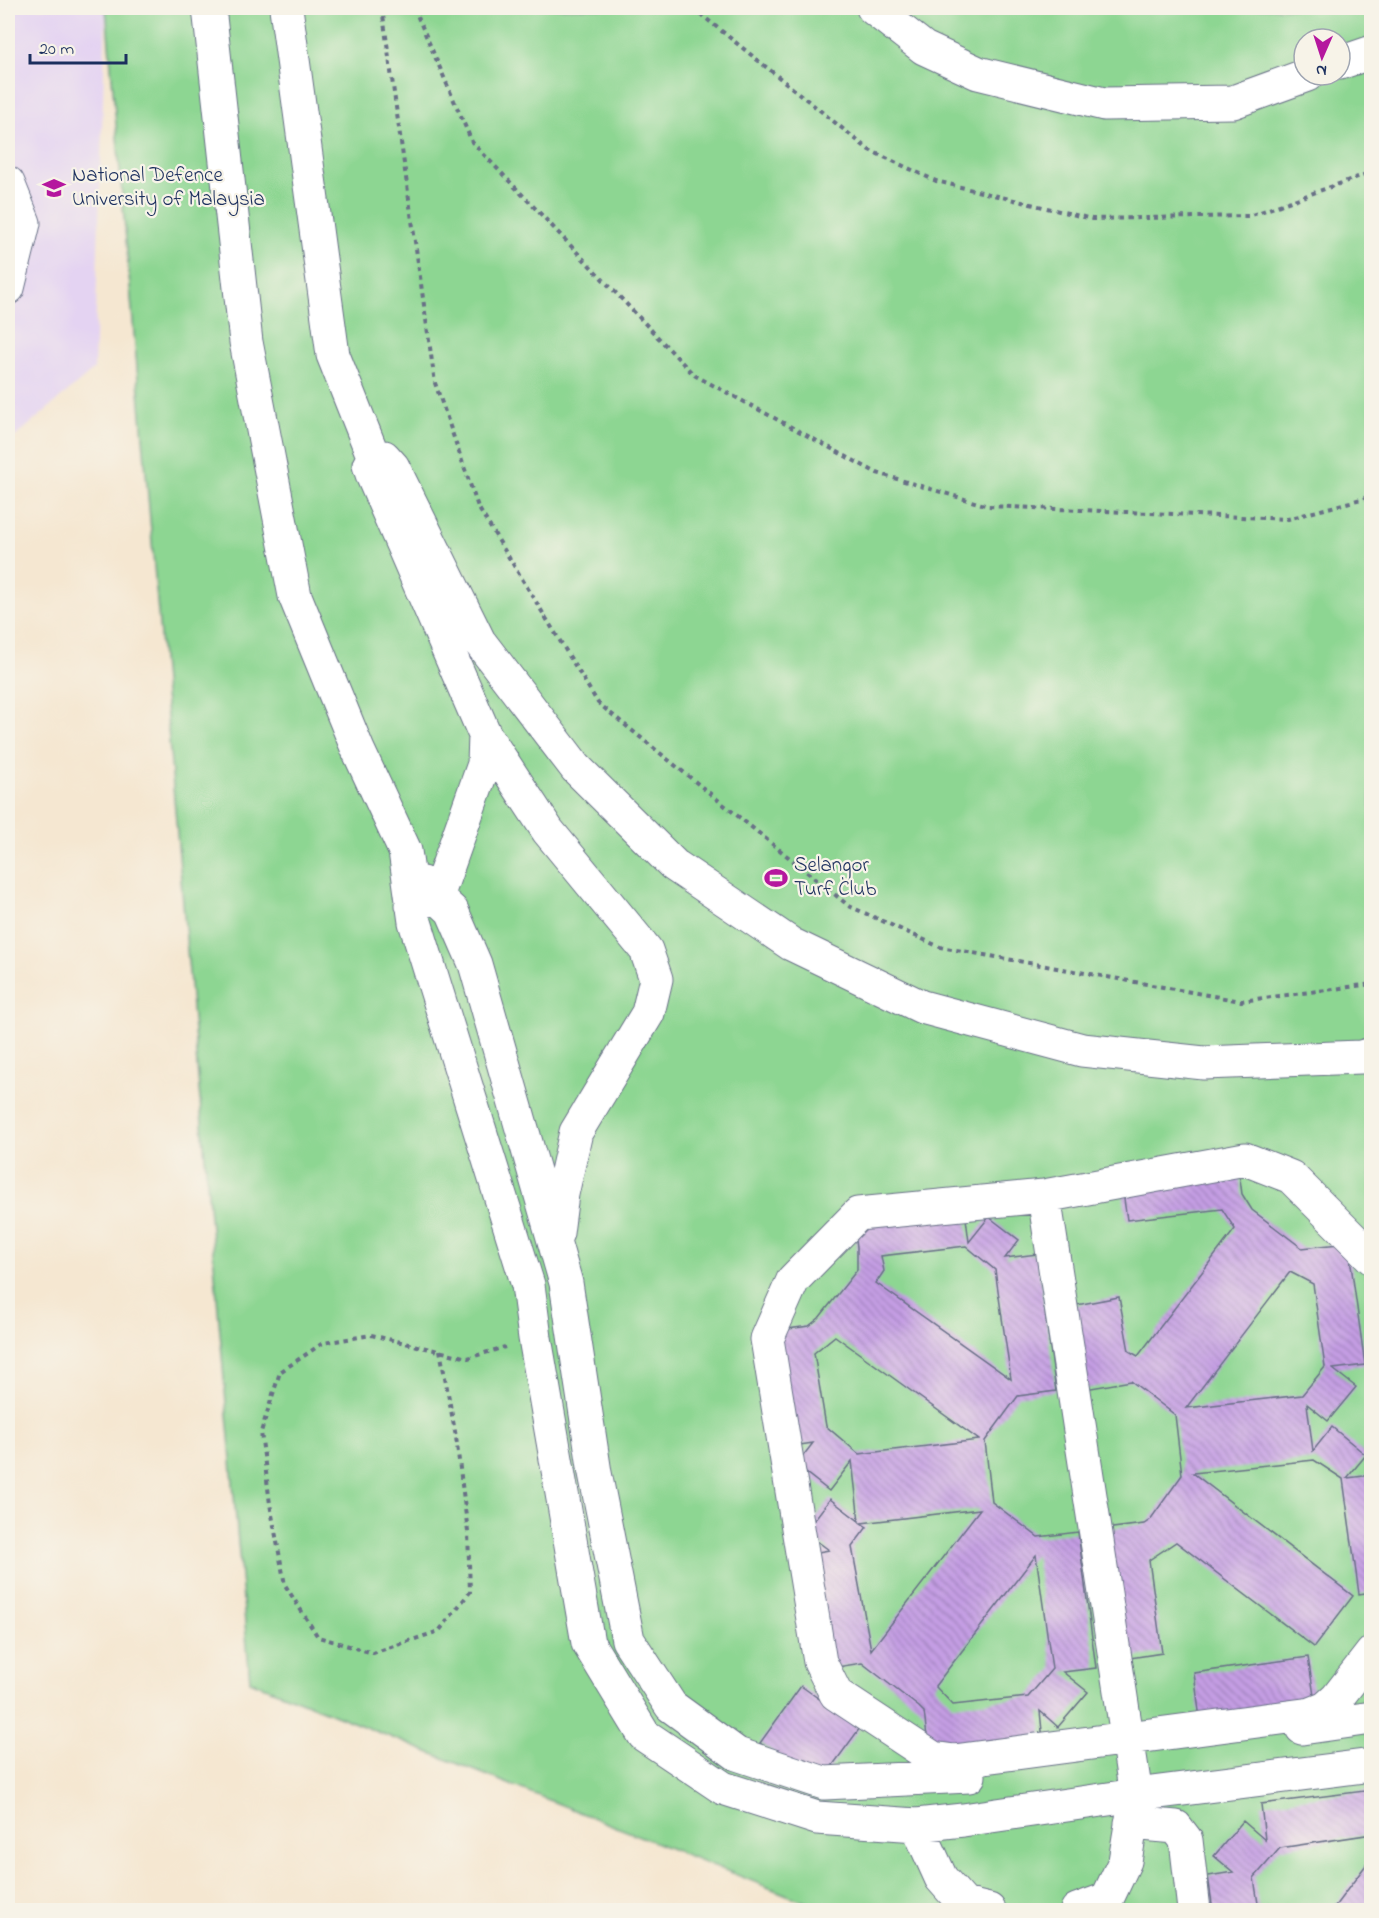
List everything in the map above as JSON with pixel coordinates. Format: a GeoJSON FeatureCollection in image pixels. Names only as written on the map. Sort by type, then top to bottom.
{"type":"FeatureCollection","features":[{"type":"Feature","properties":{"kind":"street"},"geometry":{"type":"LineString","coordinates":[[209,8],[246,342],[295,596],[358,750],[405,851],[408,869],[425,901],[452,911],[475,964],[566,1283],[595,1473],[628,1640],[671,1706],[736,1754],[824,1783],[956,1778],[1311,1714],[1326,1708],[1337,1698],[1371,1653]]}},
{"type":"Feature","properties":{"kind":"street"},"geometry":{"type":"LineString","coordinates":[[286,8],[333,355],[374,458]]}},
{"type":"Feature","properties":{"kind":"street"},"geometry":{"type":"LineString","coordinates":[[873,8],[924,48],[978,73],[1104,104],[1233,102],[1292,80]]}},
{"type":"Feature","properties":{"kind":"street"},"geometry":{"type":"LineString","coordinates":[[1352,59],[1371,52]]}},
{"type":"Feature","properties":{"kind":"street"},"geometry":{"type":"LineString","coordinates":[[8,183],[24,223],[8,288]]}},
{"type":"Feature","properties":{"kind":"street"},"geometry":{"type":"LineString","coordinates":[[555,1244],[562,1194],[576,1132],[648,1013],[656,979],[646,950],[548,831],[485,735],[372,477],[369,465],[374,458],[384,457],[393,467],[479,641],[576,768],[674,865],[791,944],[922,1007],[1082,1050],[1204,1063],[1361,1057],[1371,1054]]}},
{"type":"Feature","properties":{"kind":"street"},"geometry":{"type":"LineString","coordinates":[[485,735],[484,765],[415,922],[528,1285],[535,1338],[588,1643],[644,1735],[723,1788],[818,1818],[917,1825],[1134,1809],[1371,1765]]}},
{"type":"Feature","properties":{"kind":"street"},"geometry":{"type":"LineString","coordinates":[[1371,1258],[1291,1177],[1245,1159],[1044,1196],[858,1214],[793,1280],[767,1339],[820,1662],[836,1694],[933,1758],[954,1761],[1128,1746],[1371,1718]]}},
{"type":"Feature","properties":{"kind":"street"},"geometry":{"type":"LineString","coordinates":[[1044,1196],[1128,1746],[1134,1809],[1125,1861],[1107,1899],[1077,1911]]}},
{"type":"Feature","properties":{"kind":"street"},"geometry":{"type":"LineString","coordinates":[[1134,1809],[1176,1827],[1186,1840],[1194,1911]]}},
{"type":"Feature","properties":{"kind":"street"},"geometry":{"type":"LineString","coordinates":[[917,1825],[941,1878],[964,1904],[989,1911]]}},
{"type":"Feature","properties":{"kind":"path"},"geometry":{"type":"LineString","coordinates":[[382,8],[435,383],[478,507],[598,703],[849,906],[940,947],[1241,1001],[1371,984]]}},
{"type":"Feature","properties":{"kind":"path"},"geometry":{"type":"LineString","coordinates":[[414,8],[472,142],[694,375],[877,473],[988,506],[1288,519],[1371,496]]}},
{"type":"Feature","properties":{"kind":"path"},"geometry":{"type":"LineString","coordinates":[[693,8],[869,150],[936,181],[992,195],[1092,219],[1249,216],[1371,172]]}},
{"type":"Feature","properties":{"kind":"path"},"geometry":{"type":"LineString","coordinates":[[440,1350],[458,1449],[468,1532],[470,1592],[439,1631],[373,1653],[318,1637],[285,1585],[270,1504],[261,1432],[280,1372],[323,1343],[371,1335],[440,1350],[468,1358],[535,1338]]}},
{"type":"Feature","properties":{"kind":"shaded area","name":"National Defence University of Malaysia"},"geometry":{"type":"Polygon","coordinates":[[[8,8],[106,8],[94,369],[8,443],[8,8]]]}},
{"type":"Feature","properties":{"kind":"green space","name":"Selangor Turf Club"},"geometry":{"type":"Polygon","coordinates":[[[106,8],[1371,8],[1371,1910],[825,1910],[250,1681],[106,8]]]}},
{"type":"Feature","properties":{"kind":"building"},"geometry":{"type":"Polygon","coordinates":[[[1238,1164],[1242,1194],[1252,1210],[1302,1248],[1348,1243],[1365,1365],[1333,1369],[1356,1387],[1328,1421],[1307,1404],[1313,1451],[1332,1427],[1366,1455],[1347,1478],[1372,1475],[1372,1592],[1359,1594],[1343,1479],[1314,1460],[1193,1473],[1353,1596],[1314,1647],[1176,1542],[1149,1560],[1162,1653],[1124,1659],[1105,1529],[1144,1524],[1150,1520],[1182,1475],[1175,1415],[1131,1381],[1086,1389],[1071,1306],[1119,1297],[1129,1351],[1138,1356],[1235,1229],[1222,1209],[1127,1220],[1121,1178],[1238,1164]],[[1290,1272],[1186,1408],[1302,1395],[1325,1367],[1313,1284],[1290,1272]]]}},
{"type":"Feature","properties":{"kind":"building"},"geometry":{"type":"Polygon","coordinates":[[[964,1203],[969,1242],[989,1217],[1019,1240],[1005,1258],[1037,1254],[1056,1391],[1018,1396],[985,1441],[992,1502],[1038,1537],[1078,1532],[1096,1668],[1063,1672],[1088,1692],[1058,1727],[1040,1711],[1043,1741],[929,1753],[924,1712],[919,1707],[862,1663],[831,1668],[812,1553],[829,1550],[805,1532],[830,1499],[859,1521],[852,1461],[829,1491],[796,1465],[813,1443],[787,1447],[767,1332],[809,1326],[819,1318],[857,1270],[853,1216],[964,1203]],[[966,1246],[881,1256],[884,1271],[876,1283],[1011,1379],[995,1270],[966,1246]],[[835,1336],[814,1353],[826,1426],[859,1454],[979,1440],[835,1336]],[[980,1509],[861,1523],[867,1527],[852,1547],[871,1650],[980,1509]],[[1036,1555],[935,1686],[953,1705],[1028,1697],[1052,1669],[1036,1555]]]}},
{"type":"Feature","properties":{"kind":"building"},"geometry":{"type":"Polygon","coordinates":[[[1308,1657],[1315,1702],[1200,1719],[1194,1673],[1308,1657]]]}},
{"type":"Feature","properties":{"kind":"building"},"geometry":{"type":"Polygon","coordinates":[[[801,1686],[860,1728],[819,1784],[760,1743],[801,1686]]]}},
{"type":"Feature","properties":{"kind":"building"},"geometry":{"type":"Polygon","coordinates":[[[1372,1790],[1372,1834],[1280,1848],[1254,1878],[1259,1910],[1213,1910],[1208,1876],[1233,1872],[1214,1856],[1243,1821],[1265,1840],[1261,1804],[1372,1790]]]}},
{"type":"Feature","properties":{"kind":"building"},"geometry":{"type":"Polygon","coordinates":[[[1372,1857],[1372,1910],[1332,1910],[1372,1857]]]}},
{"type":"Feature","properties":{"kind":"place","name":"National Defence University of Malaysia"},"geometry":{"type":"Point","coordinates":[54,188]}},
{"type":"Feature","properties":{"kind":"place","name":"Selangor Turf Club"},"geometry":{"type":"Point","coordinates":[776,878]}}]}
